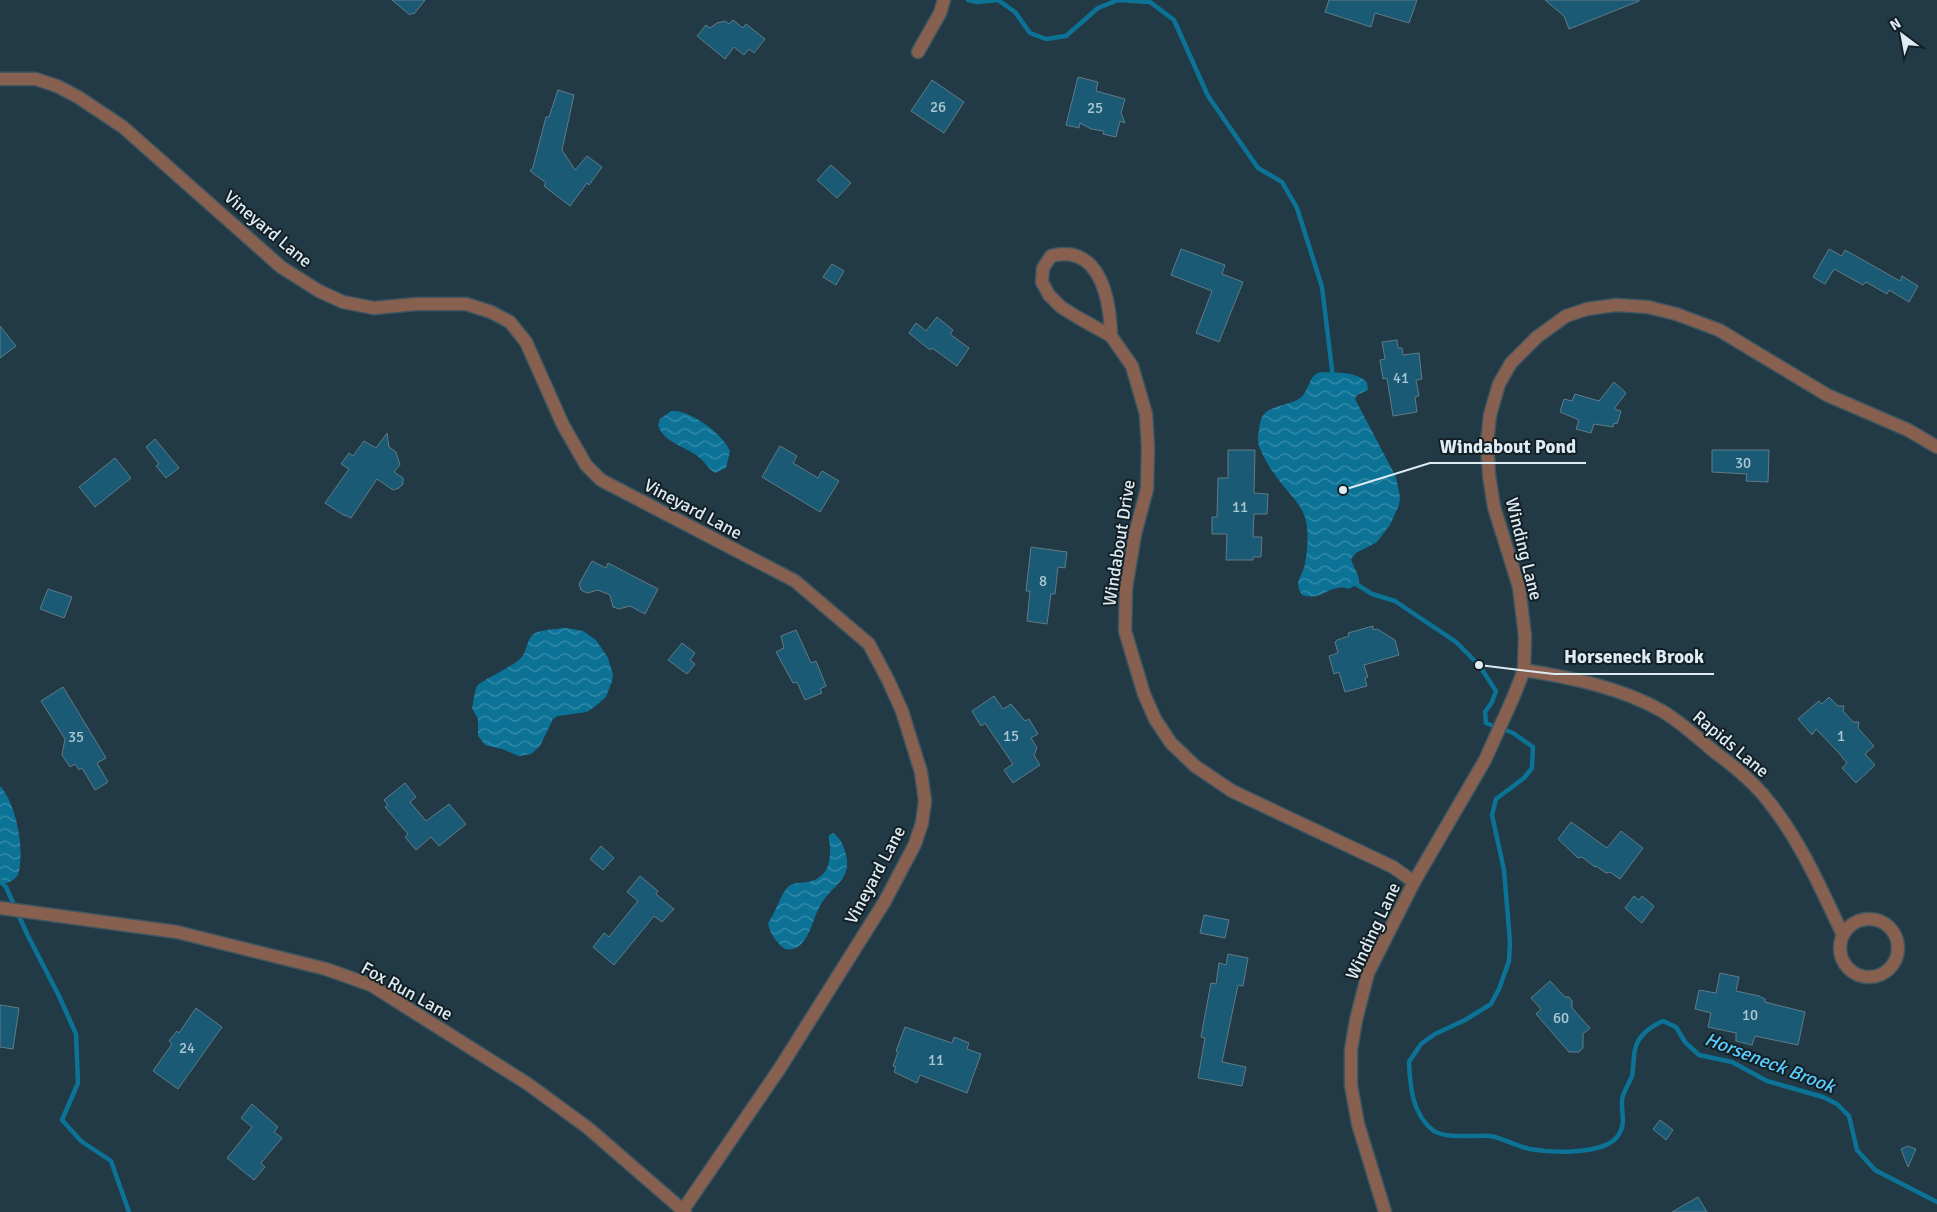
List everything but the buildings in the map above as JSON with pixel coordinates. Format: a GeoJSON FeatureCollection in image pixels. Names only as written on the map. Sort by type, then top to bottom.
{"type":"FeatureCollection","features":[{"type":"Feature","properties":{"kind":"street"},"geometry":{"type":"LineString","coordinates":[[918,52],[940,13],[944,0]]}},
{"type":"Feature","properties":{"kind":"street","name":"Vineyard Lane"},"geometry":{"type":"LineString","coordinates":[[0,79],[36,80],[57,86],[86,102],[123,128],[281,267],[319,291],[342,302],[374,308],[416,304],[466,304],[491,312],[510,322],[526,342],[563,425],[586,465],[601,480],[795,581],[869,644],[902,711],[921,772],[925,800],[922,823],[915,844],[885,901],[780,1068],[684,1211]]}},
{"type":"Feature","properties":{"kind":"street","name":"Windabout Drive"},"geometry":{"type":"LineString","coordinates":[[1111,336],[1110,311],[1100,281],[1092,265],[1076,255],[1063,252],[1051,256],[1043,268],[1042,275],[1042,282],[1049,295],[1076,318],[1111,336],[1132,366],[1146,414],[1148,448],[1147,489],[1135,534],[1126,588],[1125,631],[1144,694],[1155,719],[1171,743],[1195,766],[1232,792],[1393,867],[1414,882]]}},
{"type":"Feature","properties":{"kind":"street","name":"Winding Lane"},"geometry":{"type":"LineString","coordinates":[[1385,1212],[1358,1124],[1351,1085],[1351,1050],[1356,1020],[1368,973],[1414,882],[1485,760],[1524,670],[1526,636],[1519,587],[1494,507],[1489,476],[1487,443],[1490,415],[1499,384],[1511,363],[1537,337],[1566,316],[1587,309],[1616,305],[1648,308],[1685,317],[1719,330],[1827,395],[1908,430],[1937,447]]}},
{"type":"Feature","properties":{"kind":"street","name":"Rapids Lane"},"geometry":{"type":"LineString","coordinates":[[1524,670],[1560,676],[1610,689],[1640,700],[1663,712],[1736,768],[1769,800],[1792,834],[1843,934]]}},
{"type":"Feature","properties":{"kind":"street","name":"Fox Run Lane"},"geometry":{"type":"LineString","coordinates":[[0,908],[176,932],[326,969],[370,986],[536,1090],[588,1128],[684,1211]]}},
{"type":"Feature","properties":{"kind":"street"},"geometry":{"type":"LineString","coordinates":[[1875,919],[1884,922],[1891,928],[1899,945],[1895,963],[1880,976],[1870,978],[1855,974],[1844,964],[1840,954],[1843,934],[1856,921],[1875,919]]}},
{"type":"Feature","properties":{"kind":"water"},"geometry":{"type":"Polygon","coordinates":[[[1321,372],[1351,374],[1367,382],[1368,390],[1357,395],[1355,399],[1396,477],[1400,497],[1399,505],[1390,525],[1377,542],[1356,553],[1351,559],[1359,583],[1349,589],[1336,588],[1316,596],[1310,596],[1302,595],[1298,586],[1304,569],[1307,549],[1305,517],[1297,502],[1267,463],[1259,446],[1258,438],[1260,422],[1264,414],[1269,410],[1297,400],[1304,394],[1313,377],[1321,372]]]}},
{"type":"Feature","properties":{"kind":"water"},"geometry":{"type":"Polygon","coordinates":[[[671,411],[679,411],[696,418],[720,437],[730,451],[726,468],[715,473],[701,459],[665,436],[658,425],[660,419],[671,411]]]}},
{"type":"Feature","properties":{"kind":"water"},"geometry":{"type":"Polygon","coordinates":[[[566,628],[583,631],[596,640],[608,658],[613,675],[606,697],[587,712],[558,716],[553,719],[540,746],[531,754],[519,756],[485,745],[478,736],[478,719],[472,708],[477,686],[520,659],[530,638],[535,633],[566,628]]]}},
{"type":"Feature","properties":{"kind":"water"},"geometry":{"type":"Polygon","coordinates":[[[0,786],[6,794],[15,816],[21,854],[18,875],[10,882],[5,883],[0,883],[0,786]]]}},
{"type":"Feature","properties":{"kind":"water"},"geometry":{"type":"Polygon","coordinates":[[[833,833],[840,840],[847,858],[845,874],[821,904],[804,941],[793,949],[785,949],[774,938],[768,923],[783,893],[789,886],[814,880],[824,873],[830,858],[829,835],[833,833]]]}},
{"type":"Feature","properties":{"kind":"waterway","name":"Horseneck Brook"},"geometry":{"type":"LineString","coordinates":[[968,0],[978,2],[998,0],[1015,12],[1030,33],[1046,39],[1066,36],[1098,8],[1118,0],[1150,2],[1174,20],[1208,96],[1258,168],[1282,182],[1297,208],[1322,287],[1333,378]]}},
{"type":"Feature","properties":{"kind":"waterway","name":"Horseneck Brook"},"geometry":{"type":"LineString","coordinates":[[1353,582],[1372,594],[1395,601],[1456,642],[1479,665],[1496,691],[1492,702],[1485,712],[1486,723],[1513,733],[1533,747],[1532,768],[1524,778],[1496,799],[1492,815],[1504,870],[1510,942],[1509,961],[1499,989],[1491,1004],[1465,1020],[1435,1034],[1421,1044],[1409,1062],[1414,1100],[1421,1117],[1427,1124],[1434,1131],[1446,1135],[1490,1136],[1525,1148],[1539,1150],[1563,1152],[1588,1150],[1610,1143],[1617,1137],[1622,1128],[1622,1100],[1632,1076],[1636,1046],[1640,1038],[1647,1031],[1663,1021],[1676,1027],[1685,1042],[1699,1055],[1732,1062],[1767,1081],[1823,1097],[1837,1104],[1849,1116],[1857,1150],[1875,1170],[1937,1202]]}},
{"type":"Feature","properties":{"kind":"waterway"},"geometry":{"type":"LineString","coordinates":[[0,881],[6,887],[76,1034],[78,1083],[62,1120],[81,1141],[111,1161],[129,1212]]}},
{"type":"Feature","properties":{"kind":"place","name":"Windabout Pond"},"geometry":{"type":"Point","coordinates":[1343,490]}},
{"type":"Feature","properties":{"kind":"place","name":"Horseneck Brook"},"geometry":{"type":"Point","coordinates":[1479,665]}}]}
